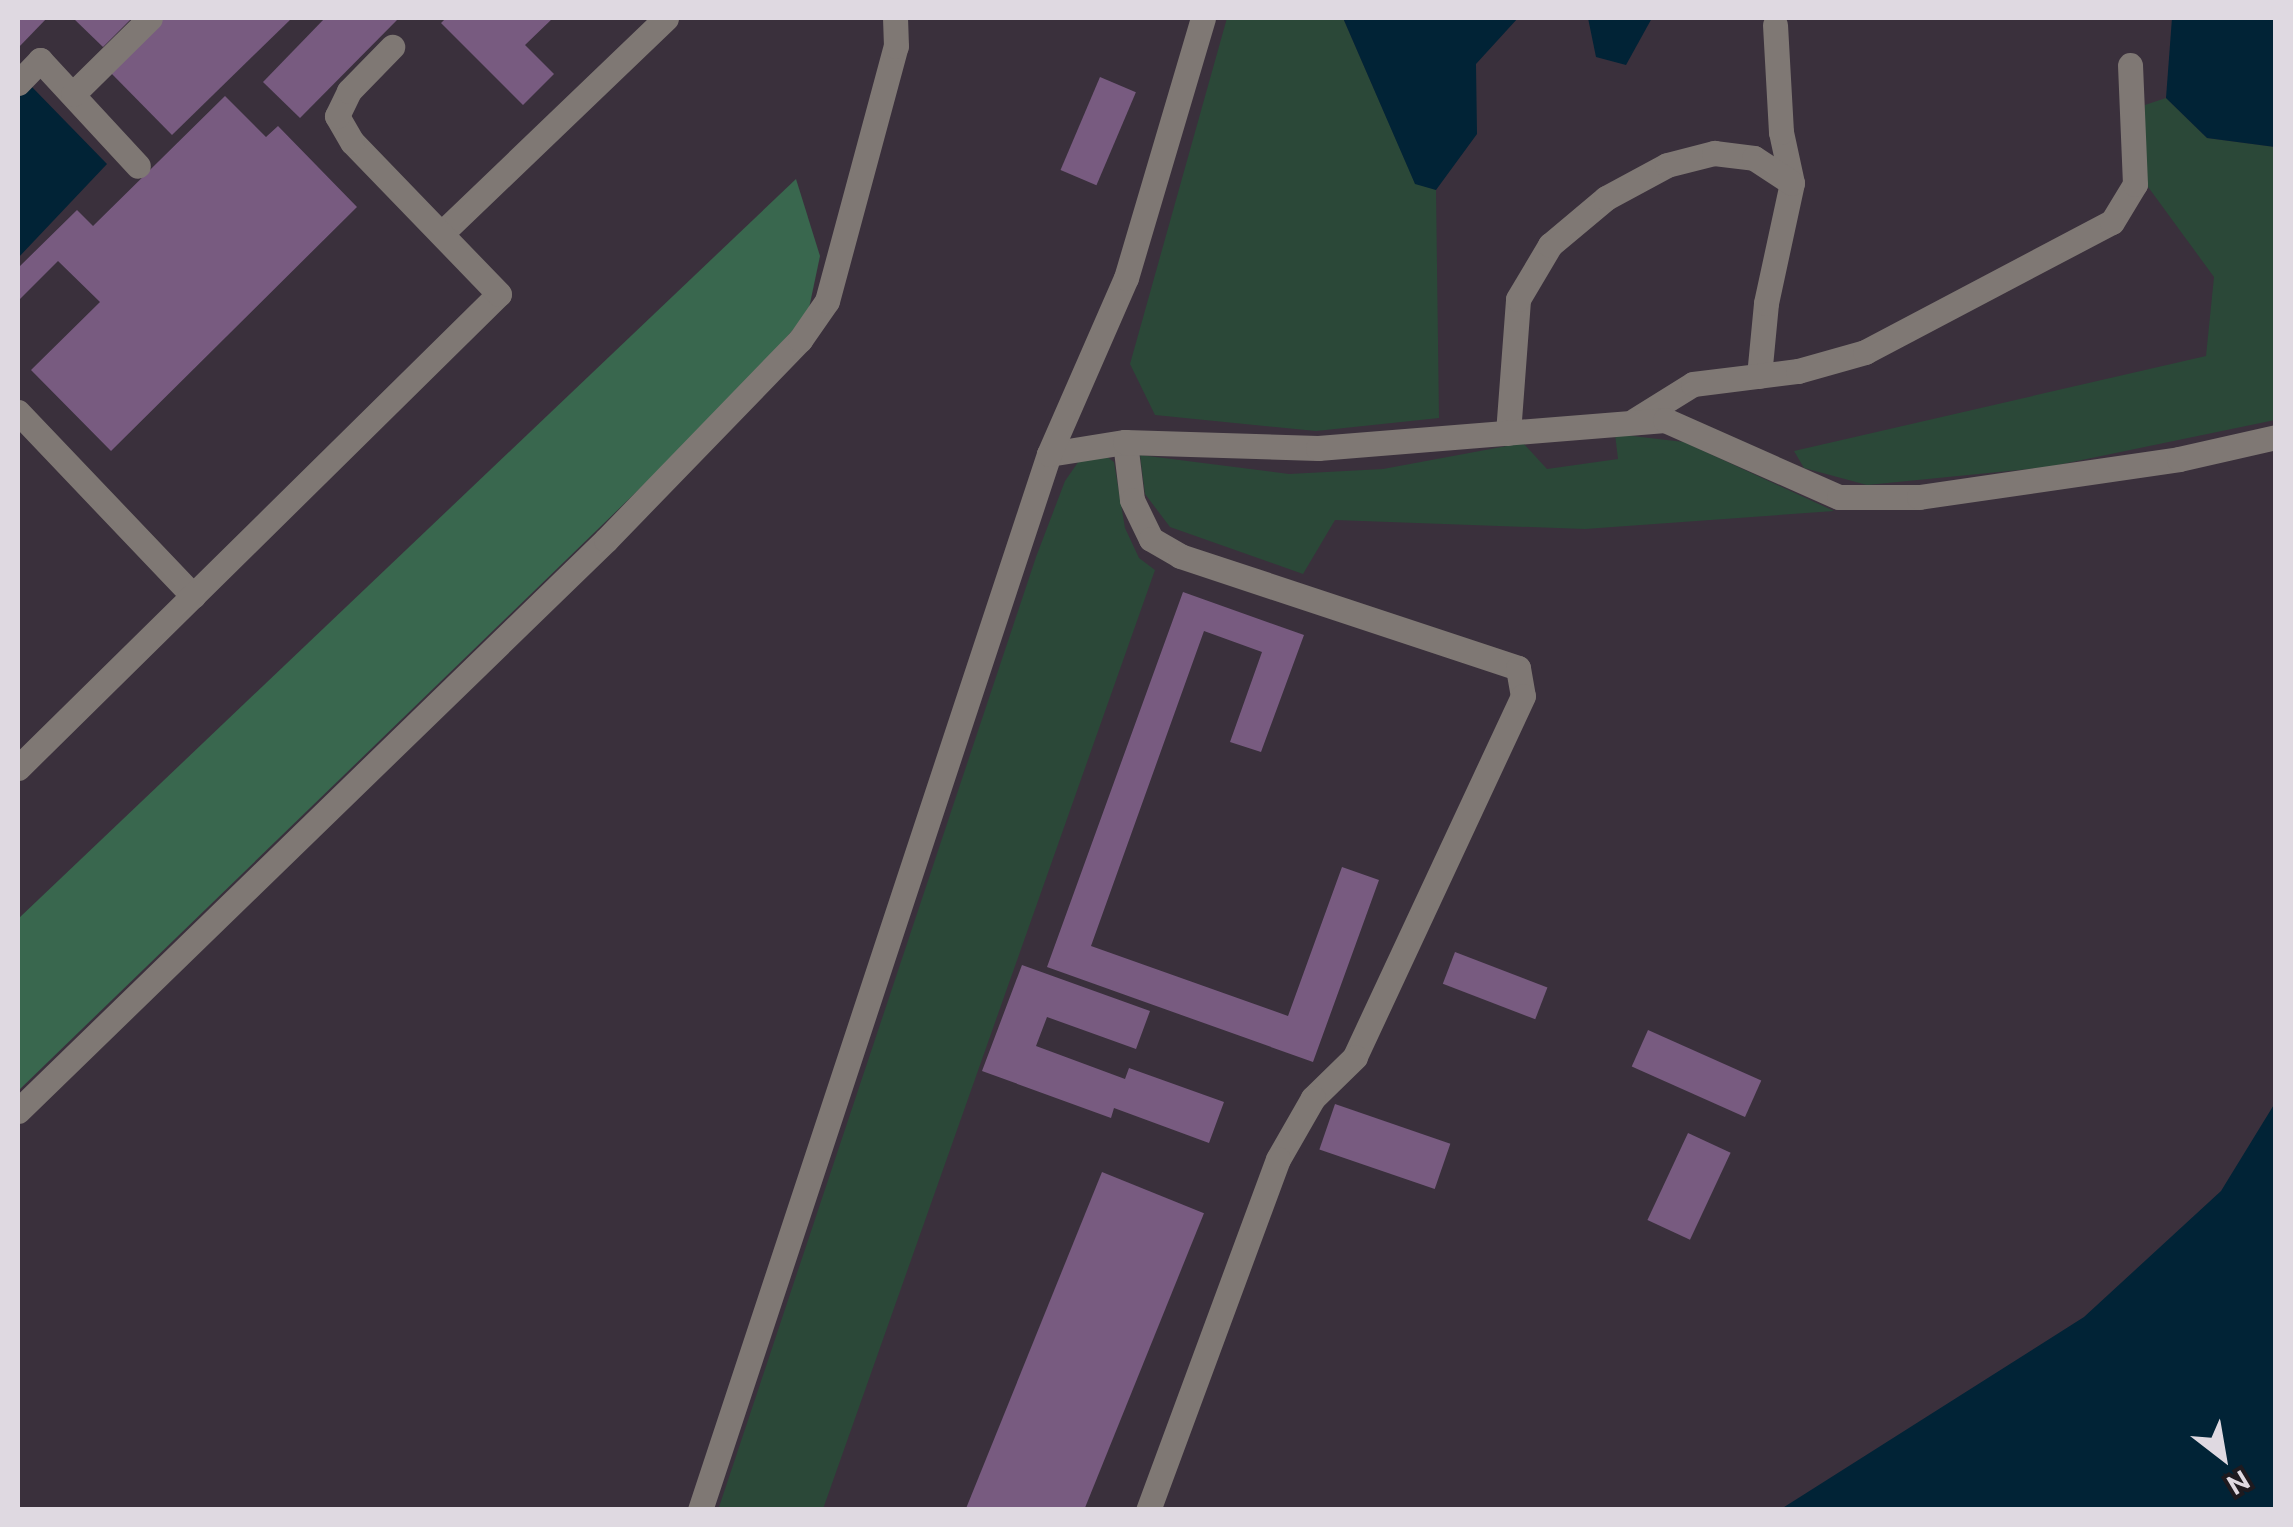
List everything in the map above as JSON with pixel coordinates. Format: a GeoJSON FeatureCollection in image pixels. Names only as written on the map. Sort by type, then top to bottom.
{"type":"FeatureCollection","features":[{"type":"Feature","properties":{"kind":"street"},"geometry":{"type":"LineString","coordinates":[[73,94],[150,18]]}},
{"type":"Feature","properties":{"kind":"street"},"geometry":{"type":"LineString","coordinates":[[442,232],[666,18]]}},
{"type":"Feature","properties":{"kind":"street"},"geometry":{"type":"LineString","coordinates":[[18,1111],[606,540],[800,340],[833,282],[896,46],[895,18]]}},
{"type":"Feature","properties":{"kind":"street"},"geometry":{"type":"LineString","coordinates":[[700,1510],[1049,454],[1126,278],[1203,18]]}},
{"type":"Feature","properties":{"kind":"street"},"geometry":{"type":"LineString","coordinates":[[1759,376],[1766,304],[1792,183],[1780,132],[1775,25]]}},
{"type":"Feature","properties":{"kind":"street"},"geometry":{"type":"LineString","coordinates":[[18,768],[492,306],[499,294],[488,277],[352,142],[337,116],[349,91],[392,47]]}},
{"type":"Feature","properties":{"kind":"street"},"geometry":{"type":"LineString","coordinates":[[18,83],[40,60],[138,166]]}},
{"type":"Feature","properties":{"kind":"street"},"geometry":{"type":"LineString","coordinates":[[1630,423],[1693,384],[1759,376],[1865,352],[2112,222],[2135,184],[2130,66]]}},
{"type":"Feature","properties":{"kind":"street"},"geometry":{"type":"LineString","coordinates":[[1508,433],[1518,299],[1550,245],[1606,198],[1666,165],[1714,152],[1754,158],[1792,183]]}},
{"type":"Feature","properties":{"kind":"street"},"geometry":{"type":"LineString","coordinates":[[18,412],[194,596]]}},
{"type":"Feature","properties":{"kind":"street"},"geometry":{"type":"LineString","coordinates":[[1049,454],[1125,442],[1318,448],[1665,420],[1839,497],[1919,497],[2028,482],[2276,437]]}},
{"type":"Feature","properties":{"kind":"street"},"geometry":{"type":"LineString","coordinates":[[1125,442],[1132,500],[1151,539],[1180,556],[1518,668],[1523,696],[1356,1057],[1313,1098],[1278,1158],[1148,1510]]}},
{"type":"Feature","properties":{"kind":"green space"},"geometry":{"type":"Polygon","coordinates":[[[1227,18],[1343,18],[1415,183],[1436,190],[1439,418],[1316,431],[1155,415],[1130,364],[1227,18]]]}},
{"type":"Feature","properties":{"kind":"green space"},"geometry":{"type":"Polygon","coordinates":[[[2166,98],[2207,138],[2275,147],[2275,420],[2048,467],[1867,485],[1804,468],[1794,451],[2206,356],[2214,277],[2143,180],[2145,105],[2166,98]]]}},
{"type":"Feature","properties":{"kind":"green space"},"geometry":{"type":"Polygon","coordinates":[[[796,179],[820,256],[808,313],[727,404],[18,1091],[18,919],[796,179]]]}},
{"type":"Feature","properties":{"kind":"green space"},"geometry":{"type":"Polygon","coordinates":[[[1615,434],[1684,442],[1834,511],[1585,529],[1335,520],[1303,574],[1170,527],[1145,494],[1140,455],[1289,474],[1383,469],[1523,443],[1547,469],[1618,459],[1615,434]]]}},
{"type":"Feature","properties":{"kind":"green space"},"geometry":{"type":"Polygon","coordinates":[[[1099,451],[1114,462],[1125,528],[1139,558],[1155,570],[823,1509],[718,1510],[1036,557],[1065,481],[1081,458],[1099,451]]]}},
{"type":"Feature","properties":{"kind":"water"},"geometry":{"type":"Polygon","coordinates":[[[1343,18],[1518,18],[1476,64],[1477,134],[1436,190],[1415,184],[1343,18]]]}},
{"type":"Feature","properties":{"kind":"water"},"geometry":{"type":"Polygon","coordinates":[[[1588,18],[1652,18],[1626,65],[1596,57],[1588,18]]]}},
{"type":"Feature","properties":{"kind":"water"},"geometry":{"type":"Polygon","coordinates":[[[2172,18],[2275,18],[2275,147],[2207,138],[2166,98],[2172,18]]]}},
{"type":"Feature","properties":{"kind":"water"},"geometry":{"type":"Polygon","coordinates":[[[31,86],[107,164],[18,258],[18,98],[31,86]]]}},
{"type":"Feature","properties":{"kind":"water"},"geometry":{"type":"Polygon","coordinates":[[[2275,1103],[2275,1509],[1781,1509],[2084,1317],[2221,1191],[2275,1103]]]}},
{"type":"Feature","properties":{"kind":"building"},"geometry":{"type":"Polygon","coordinates":[[[18,18],[47,18],[18,48],[18,18]]]}},
{"type":"Feature","properties":{"kind":"building"},"geometry":{"type":"Polygon","coordinates":[[[73,18],[132,18],[103,47],[73,18]]]}},
{"type":"Feature","properties":{"kind":"building"},"geometry":{"type":"Polygon","coordinates":[[[164,18],[292,18],[172,135],[109,71],[164,18]]]}},
{"type":"Feature","properties":{"kind":"building"},"geometry":{"type":"Polygon","coordinates":[[[325,18],[399,18],[300,118],[263,82],[325,18]]]}},
{"type":"Feature","properties":{"kind":"building"},"geometry":{"type":"Polygon","coordinates":[[[446,18],[553,18],[525,45],[554,74],[523,105],[441,23],[446,18]]]}},
{"type":"Feature","properties":{"kind":"building"},"geometry":{"type":"Polygon","coordinates":[[[1100,77],[1136,92],[1096,185],[1061,170],[1100,77]]]}},
{"type":"Feature","properties":{"kind":"building"},"geometry":{"type":"Polygon","coordinates":[[[225,96],[266,137],[278,126],[357,207],[111,451],[31,370],[100,302],[58,261],[18,301],[18,268],[77,210],[93,226],[225,96]]]}},
{"type":"Feature","properties":{"kind":"building"},"geometry":{"type":"Polygon","coordinates":[[[1183,592],[1304,635],[1261,752],[1230,742],[1262,652],[1204,631],[1091,946],[1288,1016],[1342,867],[1379,880],[1313,1062],[1047,967],[1183,592]]]}},
{"type":"Feature","properties":{"kind":"building"},"geometry":{"type":"Polygon","coordinates":[[[1455,952],[1547,987],[1535,1019],[1443,984],[1455,952]]]}},
{"type":"Feature","properties":{"kind":"building"},"geometry":{"type":"Polygon","coordinates":[[[1022,965],[1150,1011],[1136,1049],[1047,1017],[1036,1046],[1125,1079],[1129,1068],[1224,1102],[1209,1143],[1114,1108],[1111,1118],[982,1071],[1022,965]]]}},
{"type":"Feature","properties":{"kind":"building"},"geometry":{"type":"Polygon","coordinates":[[[1648,1030],[1761,1080],[1745,1117],[1632,1067],[1648,1030]]]}},
{"type":"Feature","properties":{"kind":"building"},"geometry":{"type":"Polygon","coordinates":[[[1335,1104],[1450,1144],[1435,1189],[1319,1149],[1335,1104]]]}},
{"type":"Feature","properties":{"kind":"building"},"geometry":{"type":"Polygon","coordinates":[[[1688,1133],[1731,1153],[1690,1240],[1647,1220],[1688,1133]]]}},
{"type":"Feature","properties":{"kind":"building"},"geometry":{"type":"Polygon","coordinates":[[[1102,1172],[1204,1213],[1084,1510],[965,1510],[1102,1172]]]}}]}
